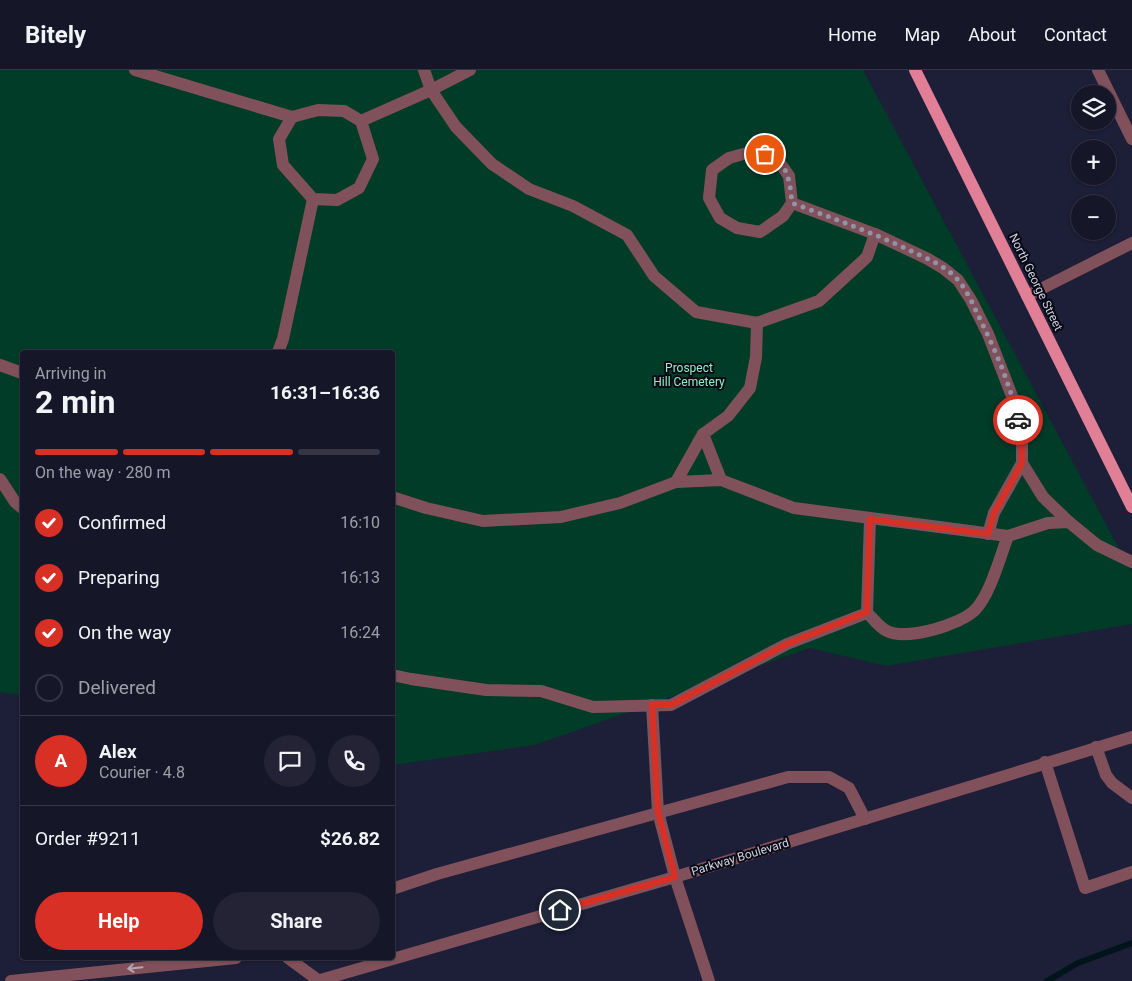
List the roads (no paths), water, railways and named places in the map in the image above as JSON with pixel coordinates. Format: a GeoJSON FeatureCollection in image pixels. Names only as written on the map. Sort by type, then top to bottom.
{"type":"FeatureCollection","features":[{"type":"Feature","properties":{"kind":"main road","name":"North George Street"},"geometry":{"type":"LineString","coordinates":[[915,70],[1132,507]]}},
{"type":"Feature","properties":{"kind":"street"},"geometry":{"type":"LineString","coordinates":[[135,70],[292,117],[318,110],[344,111],[361,121],[372,159],[359,188],[337,200],[313,199],[284,165],[279,139],[292,117]]}},
{"type":"Feature","properties":{"kind":"street"},"geometry":{"type":"LineString","coordinates":[[424,70],[432,90],[456,128],[492,164],[529,189],[573,206],[627,235],[654,276],[696,312],[757,323],[819,301],[867,257],[875,234]]}},
{"type":"Feature","properties":{"kind":"street"},"geometry":{"type":"LineString","coordinates":[[361,121],[432,90],[470,70]]}},
{"type":"Feature","properties":{"kind":"street"},"geometry":{"type":"LineString","coordinates":[[1098,70],[1132,139]]}},
{"type":"Feature","properties":{"kind":"street"},"geometry":{"type":"LineString","coordinates":[[754,151],[775,156],[788,176],[792,203],[783,216],[760,232],[737,228],[720,218],[709,198],[712,170],[729,158],[754,151]]}},
{"type":"Feature","properties":{"kind":"street"},"geometry":{"type":"LineString","coordinates":[[279,350],[283,339],[313,199]]}},
{"type":"Feature","properties":{"kind":"street"},"geometry":{"type":"LineString","coordinates":[[792,203],[875,234],[928,259],[958,280],[971,300],[988,334],[1015,404],[1022,438],[1022,463],[994,513],[988,534]]}},
{"type":"Feature","properties":{"kind":"street"},"geometry":{"type":"LineString","coordinates":[[1027,296],[1132,244]]}},
{"type":"Feature","properties":{"kind":"street"},"geometry":{"type":"LineString","coordinates":[[676,482],[703,434],[728,416],[750,388],[756,357],[757,323]]}},
{"type":"Feature","properties":{"kind":"street"},"geometry":{"type":"LineString","coordinates":[[0,365],[20,372]]}},
{"type":"Feature","properties":{"kind":"street"},"geometry":{"type":"LineString","coordinates":[[703,434],[721,480]]}},
{"type":"Feature","properties":{"kind":"street"},"geometry":{"type":"LineString","coordinates":[[1022,463],[1043,497],[1069,522],[1097,545],[1132,562]]}},
{"type":"Feature","properties":{"kind":"street"},"geometry":{"type":"LineString","coordinates":[[0,479],[20,506]]}},
{"type":"Feature","properties":{"kind":"street"},"geometry":{"type":"LineString","coordinates":[[395,498],[426,508],[483,522],[561,516],[620,503],[676,482],[721,480],[794,508],[988,534],[1008,536],[1048,523],[1069,522]]}},
{"type":"Feature","properties":{"kind":"street"},"geometry":{"type":"LineString","coordinates":[[870,519],[867,612],[887,631],[900,634],[938,629],[962,620],[975,610],[985,596],[1008,536]]}},
{"type":"Feature","properties":{"kind":"street"},"geometry":{"type":"LineString","coordinates":[[395,675],[486,690],[541,692],[593,707],[671,705],[787,644],[867,612]]}},
{"type":"Feature","properties":{"kind":"street"},"geometry":{"type":"LineString","coordinates":[[652,705],[658,812],[675,877],[709,981]]}},
{"type":"Feature","properties":{"kind":"street","name":"Parkway Boulevard"},"geometry":{"type":"LineString","coordinates":[[395,958],[675,877],[1045,762],[1132,737]]}},
{"type":"Feature","properties":{"kind":"street"},"geometry":{"type":"LineString","coordinates":[[1096,747],[1106,775],[1112,783],[1132,798]]}},
{"type":"Feature","properties":{"kind":"street"},"geometry":{"type":"LineString","coordinates":[[1045,762],[1085,888],[1132,872]]}},
{"type":"Feature","properties":{"kind":"street"},"geometry":{"type":"LineString","coordinates":[[395,888],[437,874],[788,777],[829,777],[850,788],[865,818]]}},
{"type":"Feature","properties":{"kind":"street"},"geometry":{"type":"LineString","coordinates":[[11,981],[166,961],[189,960]]}},
{"type":"Feature","properties":{"kind":"street"},"geometry":{"type":"LineString","coordinates":[[294,960],[317,981]]}},
{"type":"Feature","properties":{"kind":"street","name":"Parkway Boulevard"},"geometry":{"type":"LineString","coordinates":[[317,981],[389,960]]}},
{"type":"Feature","properties":{"kind":"waterway"},"geometry":{"type":"LineString","coordinates":[[1047,981],[1078,963],[1132,943]]}},
{"type":"Feature","properties":{"kind":"park label","name":"Prospect Hill Cemetery"},"geometry":{"type":"Point","coordinates":[689,375]}}]}
